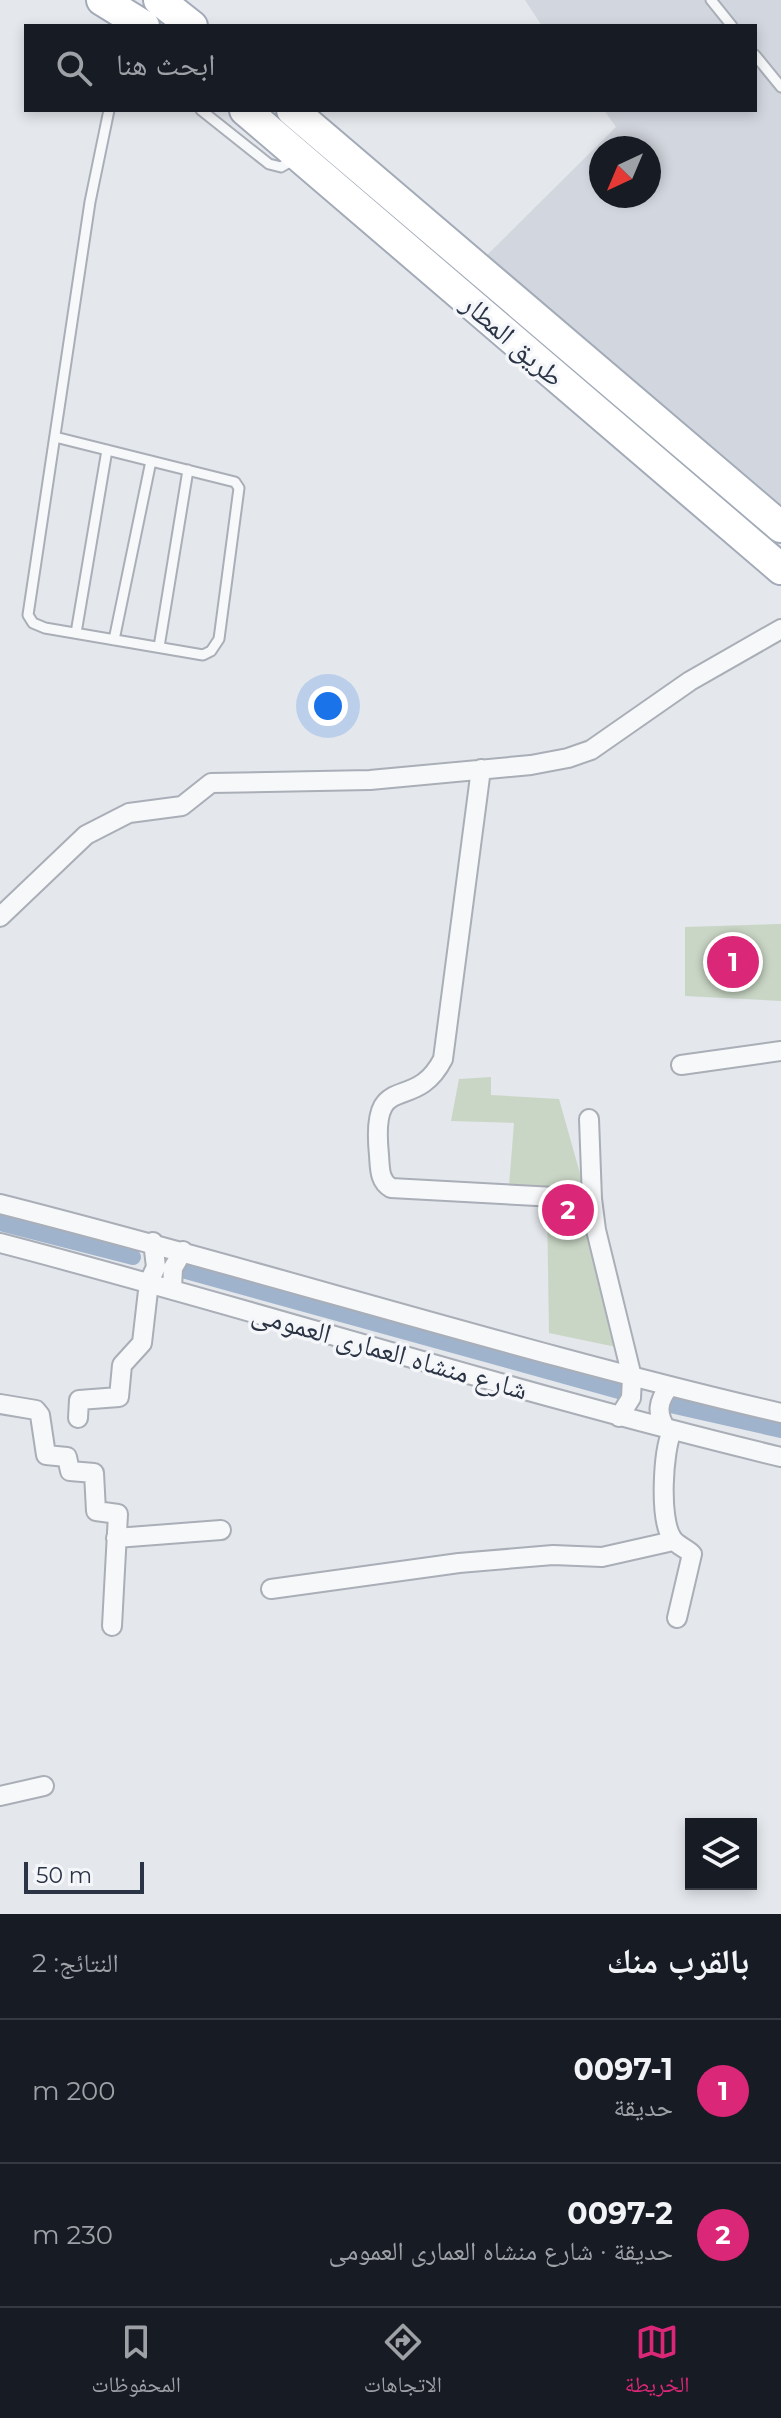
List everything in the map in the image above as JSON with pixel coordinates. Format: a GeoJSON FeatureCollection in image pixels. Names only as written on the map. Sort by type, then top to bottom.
{"type":"FeatureCollection","features":[{"type":"Feature","properties":{"kind":"main road"},"geometry":{"type":"LineString","coordinates":[[102,0],[141,24]]}},
{"type":"Feature","properties":{"kind":"main road"},"geometry":{"type":"LineString","coordinates":[[159,0],[189,24]]}},
{"type":"Feature","properties":{"kind":"main road","name":"طريق المطار"},"geometry":{"type":"LineString","coordinates":[[247,112],[781,569]]}},
{"type":"Feature","properties":{"kind":"main road","name":"طريق المطار"},"geometry":{"type":"LineString","coordinates":[[294,112],[781,527]]}},
{"type":"Feature","properties":{"kind":"street"},"geometry":{"type":"LineString","coordinates":[[0,917],[86,835],[129,813],[182,806],[211,783],[370,780],[568,758],[591,750],[690,681],[781,629]]}},
{"type":"Feature","properties":{"kind":"street"},"geometry":{"type":"LineString","coordinates":[[481,769],[443,1059],[437,1071],[422,1085],[381,1105],[377,1136],[382,1179],[391,1188],[592,1199]]}},
{"type":"Feature","properties":{"kind":"street"},"geometry":{"type":"LineString","coordinates":[[681,1065],[781,1051]]}},
{"type":"Feature","properties":{"kind":"street"},"geometry":{"type":"LineString","coordinates":[[589,1119],[592,1199],[602,1261],[632,1377],[631,1398],[619,1417]]}},
{"type":"Feature","properties":{"kind":"street","name":"شارع منشاه العمارى العمومى"},"geometry":{"type":"LineString","coordinates":[[0,1204],[153,1242],[669,1387],[781,1413]]}},
{"type":"Feature","properties":{"kind":"street"},"geometry":{"type":"LineString","coordinates":[[78,1418],[79,1400],[119,1397],[122,1365],[142,1343],[149,1282],[156,1267],[153,1242]]}},
{"type":"Feature","properties":{"kind":"street","name":"شارع منشاه العمارى العمومى"},"geometry":{"type":"LineString","coordinates":[[0,1243],[149,1282],[619,1417],[781,1457]]}},
{"type":"Feature","properties":{"kind":"street"},"geometry":{"type":"LineString","coordinates":[[172,1289],[173,1268],[183,1251]]}},
{"type":"Feature","properties":{"kind":"street"},"geometry":{"type":"LineString","coordinates":[[669,1387],[658,1407],[660,1419],[669,1430],[663,1471],[667,1521],[673,1541],[692,1554],[677,1618]]}},
{"type":"Feature","properties":{"kind":"street"},"geometry":{"type":"LineString","coordinates":[[0,1404],[36,1410],[40,1415],[46,1455],[67,1457],[70,1471],[95,1474],[96,1511],[118,1514],[112,1626]]}},
{"type":"Feature","properties":{"kind":"street"},"geometry":{"type":"LineString","coordinates":[[116,1538],[221,1530]]}},
{"type":"Feature","properties":{"kind":"street"},"geometry":{"type":"LineString","coordinates":[[271,1589],[459,1563],[553,1555],[602,1557],[673,1541]]}},
{"type":"Feature","properties":{"kind":"street"},"geometry":{"type":"LineString","coordinates":[[0,1796],[44,1786]]}},
{"type":"Feature","properties":{"kind":"lane"},"geometry":{"type":"LineString","coordinates":[[711,0],[730,24]]}},
{"type":"Feature","properties":{"kind":"lane"},"geometry":{"type":"LineString","coordinates":[[757,57],[781,87]]}},
{"type":"Feature","properties":{"kind":"lane"},"geometry":{"type":"LineString","coordinates":[[55,437],[235,482],[239,488],[219,639],[211,651],[203,655],[76,633],[37,625],[28,615],[90,202],[109,112]]}},
{"type":"Feature","properties":{"kind":"lane"},"geometry":{"type":"LineString","coordinates":[[204,112],[269,164],[281,167],[299,156]]}},
{"type":"Feature","properties":{"kind":"lane"},"geometry":{"type":"LineString","coordinates":[[76,633],[107,450]]}},
{"type":"Feature","properties":{"kind":"lane"},"geometry":{"type":"LineString","coordinates":[[114,640],[151,461]]}},
{"type":"Feature","properties":{"kind":"lane"},"geometry":{"type":"LineString","coordinates":[[159,647],[188,470]]}},
{"type":"Feature","properties":{"kind":"shaded area"},"geometry":{"type":"Polygon","coordinates":[[[525,0],[781,0],[781,510],[481,261],[589,154],[589,208],[661,208],[661,136],[607,136],[616,127],[605,112],[757,112],[757,24],[541,24],[525,0]]]}},
{"type":"Feature","properties":{"kind":"green space"},"geometry":{"type":"Polygon","coordinates":[[[781,924],[781,1001],[685,996],[685,927],[781,924]]]}},
{"type":"Feature","properties":{"kind":"green space"},"geometry":{"type":"Polygon","coordinates":[[[491,1077],[491,1095],[559,1099],[592,1216],[621,1348],[549,1333],[547,1203],[508,1199],[514,1123],[451,1121],[459,1079],[491,1077]]]}},
{"type":"Feature","properties":{"kind":"waterway"},"geometry":{"type":"LineString","coordinates":[[0,1223],[133,1257]]}},
{"type":"Feature","properties":{"kind":"waterway"},"geometry":{"type":"LineString","coordinates":[[186,1271],[619,1391]]}},
{"type":"Feature","properties":{"kind":"waterway"},"geometry":{"type":"LineString","coordinates":[[666,1404],[781,1430]]}},
{"type":"Feature","properties":{"kind":"place","name":"0097-1"},"geometry":{"type":"Point","coordinates":[733,962]}},
{"type":"Feature","properties":{"kind":"place","name":"0097-2"},"geometry":{"type":"Point","coordinates":[568,1210]}}]}
